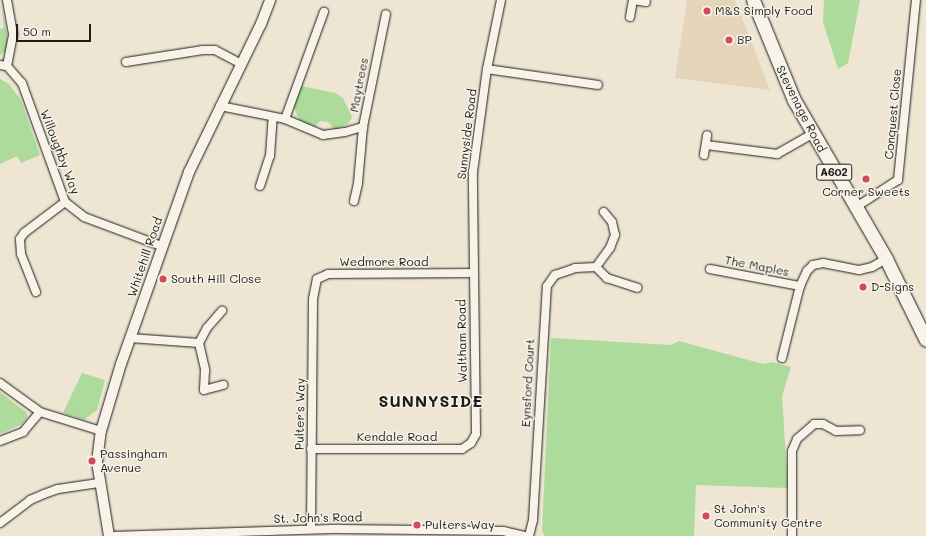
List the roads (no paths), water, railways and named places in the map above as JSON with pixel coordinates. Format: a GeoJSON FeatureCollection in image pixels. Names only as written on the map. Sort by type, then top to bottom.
{"type":"FeatureCollection","features":[{"type":"Feature","properties":{"kind":"main road","name":"Stevenage Road"},"geometry":{"type":"LineString","coordinates":[[753,0],[781,73],[812,134],[886,259],[926,340]]}},
{"type":"Feature","properties":{"kind":"street"},"geometry":{"type":"LineString","coordinates":[[3,65],[13,34],[7,0]]}},
{"type":"Feature","properties":{"kind":"street","name":"Whitehill Road"},"geometry":{"type":"LineString","coordinates":[[109,536],[99,483],[97,462],[101,431],[161,246],[189,172],[220,106],[242,64],[270,0]]}},
{"type":"Feature","properties":{"kind":"street","name":"Sunnyside Road"},"geometry":{"type":"LineString","coordinates":[[474,273],[473,172],[487,69],[501,0]]}},
{"type":"Feature","properties":{"kind":"street"},"geometry":{"type":"LineString","coordinates":[[630,17],[633,0],[646,2]]}},
{"type":"Feature","properties":{"kind":"street","name":"Conquest Close"},"geometry":{"type":"LineString","coordinates":[[856,207],[898,180],[916,0]]}},
{"type":"Feature","properties":{"kind":"street"},"geometry":{"type":"LineString","coordinates":[[285,119],[324,12]]}},
{"type":"Feature","properties":{"kind":"street","name":"Maytrees"},"geometry":{"type":"LineString","coordinates":[[220,106],[285,119],[323,135],[345,132],[363,126],[386,14]]}},
{"type":"Feature","properties":{"kind":"street"},"geometry":{"type":"LineString","coordinates":[[126,62],[203,50],[215,50],[242,64]]}},
{"type":"Feature","properties":{"kind":"street","name":"Willoughby Way"},"geometry":{"type":"LineString","coordinates":[[3,65],[22,83],[65,202],[84,217],[161,246]]}},
{"type":"Feature","properties":{"kind":"street"},"geometry":{"type":"LineString","coordinates":[[487,69],[598,85]]}},
{"type":"Feature","properties":{"kind":"street"},"geometry":{"type":"LineString","coordinates":[[260,186],[270,156],[273,117]]}},
{"type":"Feature","properties":{"kind":"street"},"geometry":{"type":"LineString","coordinates":[[354,201],[358,182],[363,126]]}},
{"type":"Feature","properties":{"kind":"street"},"geometry":{"type":"LineString","coordinates":[[706,145],[777,154],[812,134]]}},
{"type":"Feature","properties":{"kind":"street"},"geometry":{"type":"LineString","coordinates":[[704,155],[707,135]]}},
{"type":"Feature","properties":{"kind":"street"},"geometry":{"type":"LineString","coordinates":[[36,292],[21,254],[20,239],[24,233],[65,202]]}},
{"type":"Feature","properties":{"kind":"street"},"geometry":{"type":"LineString","coordinates":[[604,212],[612,222],[614,235],[610,248],[596,267],[612,281],[637,288]]}},
{"type":"Feature","properties":{"kind":"street","name":"The Maples"},"geometry":{"type":"LineString","coordinates":[[782,358],[800,286],[807,271],[813,264],[823,263],[858,270],[872,267],[886,259]]}},
{"type":"Feature","properties":{"kind":"street","name":"Eynsford Court"},"geometry":{"type":"LineString","coordinates":[[529,536],[533,520],[548,286],[555,276],[575,268],[596,267]]}},
{"type":"Feature","properties":{"kind":"street","name":"The Maples"},"geometry":{"type":"LineString","coordinates":[[710,269],[800,286]]}},
{"type":"Feature","properties":{"kind":"street","name":"Wedmore Road"},"geometry":{"type":"LineString","coordinates":[[313,299],[317,279],[328,274],[474,273]]}},
{"type":"Feature","properties":{"kind":"street","name":"Waltham Road"},"geometry":{"type":"LineString","coordinates":[[474,273],[476,434]]}},
{"type":"Feature","properties":{"kind":"street","name":"Pulter's Way"},"geometry":{"type":"LineString","coordinates":[[311,529],[313,299]]}},
{"type":"Feature","properties":{"kind":"street"},"geometry":{"type":"LineString","coordinates":[[222,311],[207,328],[199,343],[205,370],[204,390],[223,385]]}},
{"type":"Feature","properties":{"kind":"street"},"geometry":{"type":"LineString","coordinates":[[130,338],[199,343]]}},
{"type":"Feature","properties":{"kind":"street"},"geometry":{"type":"LineString","coordinates":[[0,383],[40,412],[101,431]]}},
{"type":"Feature","properties":{"kind":"street"},"geometry":{"type":"LineString","coordinates":[[0,441],[23,432],[40,412]]}},
{"type":"Feature","properties":{"kind":"street"},"geometry":{"type":"LineString","coordinates":[[792,536],[792,451],[797,439],[814,424],[823,424],[836,431],[860,430]]}},
{"type":"Feature","properties":{"kind":"street","name":"Kendale Road"},"geometry":{"type":"LineString","coordinates":[[311,449],[462,448],[471,444],[476,434]]}},
{"type":"Feature","properties":{"kind":"street"},"geometry":{"type":"LineString","coordinates":[[0,523],[30,500],[44,494],[58,489],[99,483]]}},
{"type":"Feature","properties":{"kind":"street","name":"St. John's Road"},"geometry":{"type":"LineString","coordinates":[[112,536],[219,534],[311,529],[503,531],[524,536]]}},
{"type":"Feature","properties":{"kind":"place","name":"M&S Simply Food"},"geometry":{"type":"Point","coordinates":[707,11]}},
{"type":"Feature","properties":{"kind":"place","name":"BP"},"geometry":{"type":"Point","coordinates":[729,40]}},
{"type":"Feature","properties":{"kind":"place","name":"Corner Sweets"},"geometry":{"type":"Point","coordinates":[866,179]}},
{"type":"Feature","properties":{"kind":"place","name":"South Hill Close"},"geometry":{"type":"Point","coordinates":[163,279]}},
{"type":"Feature","properties":{"kind":"place","name":"D-Signs"},"geometry":{"type":"Point","coordinates":[863,287]}},
{"type":"Feature","properties":{"kind":"place","name":"Passingham Avenue"},"geometry":{"type":"Point","coordinates":[92,461]}},
{"type":"Feature","properties":{"kind":"place","name":"St John's Community Centre"},"geometry":{"type":"Point","coordinates":[706,516]}},
{"type":"Feature","properties":{"kind":"place","name":"Pulters Way"},"geometry":{"type":"Point","coordinates":[417,525]}},
{"type":"Feature","properties":{"kind":"district","name":"SUNNYSIDE"},"geometry":{"type":"Point","coordinates":[431,401]}}]}
